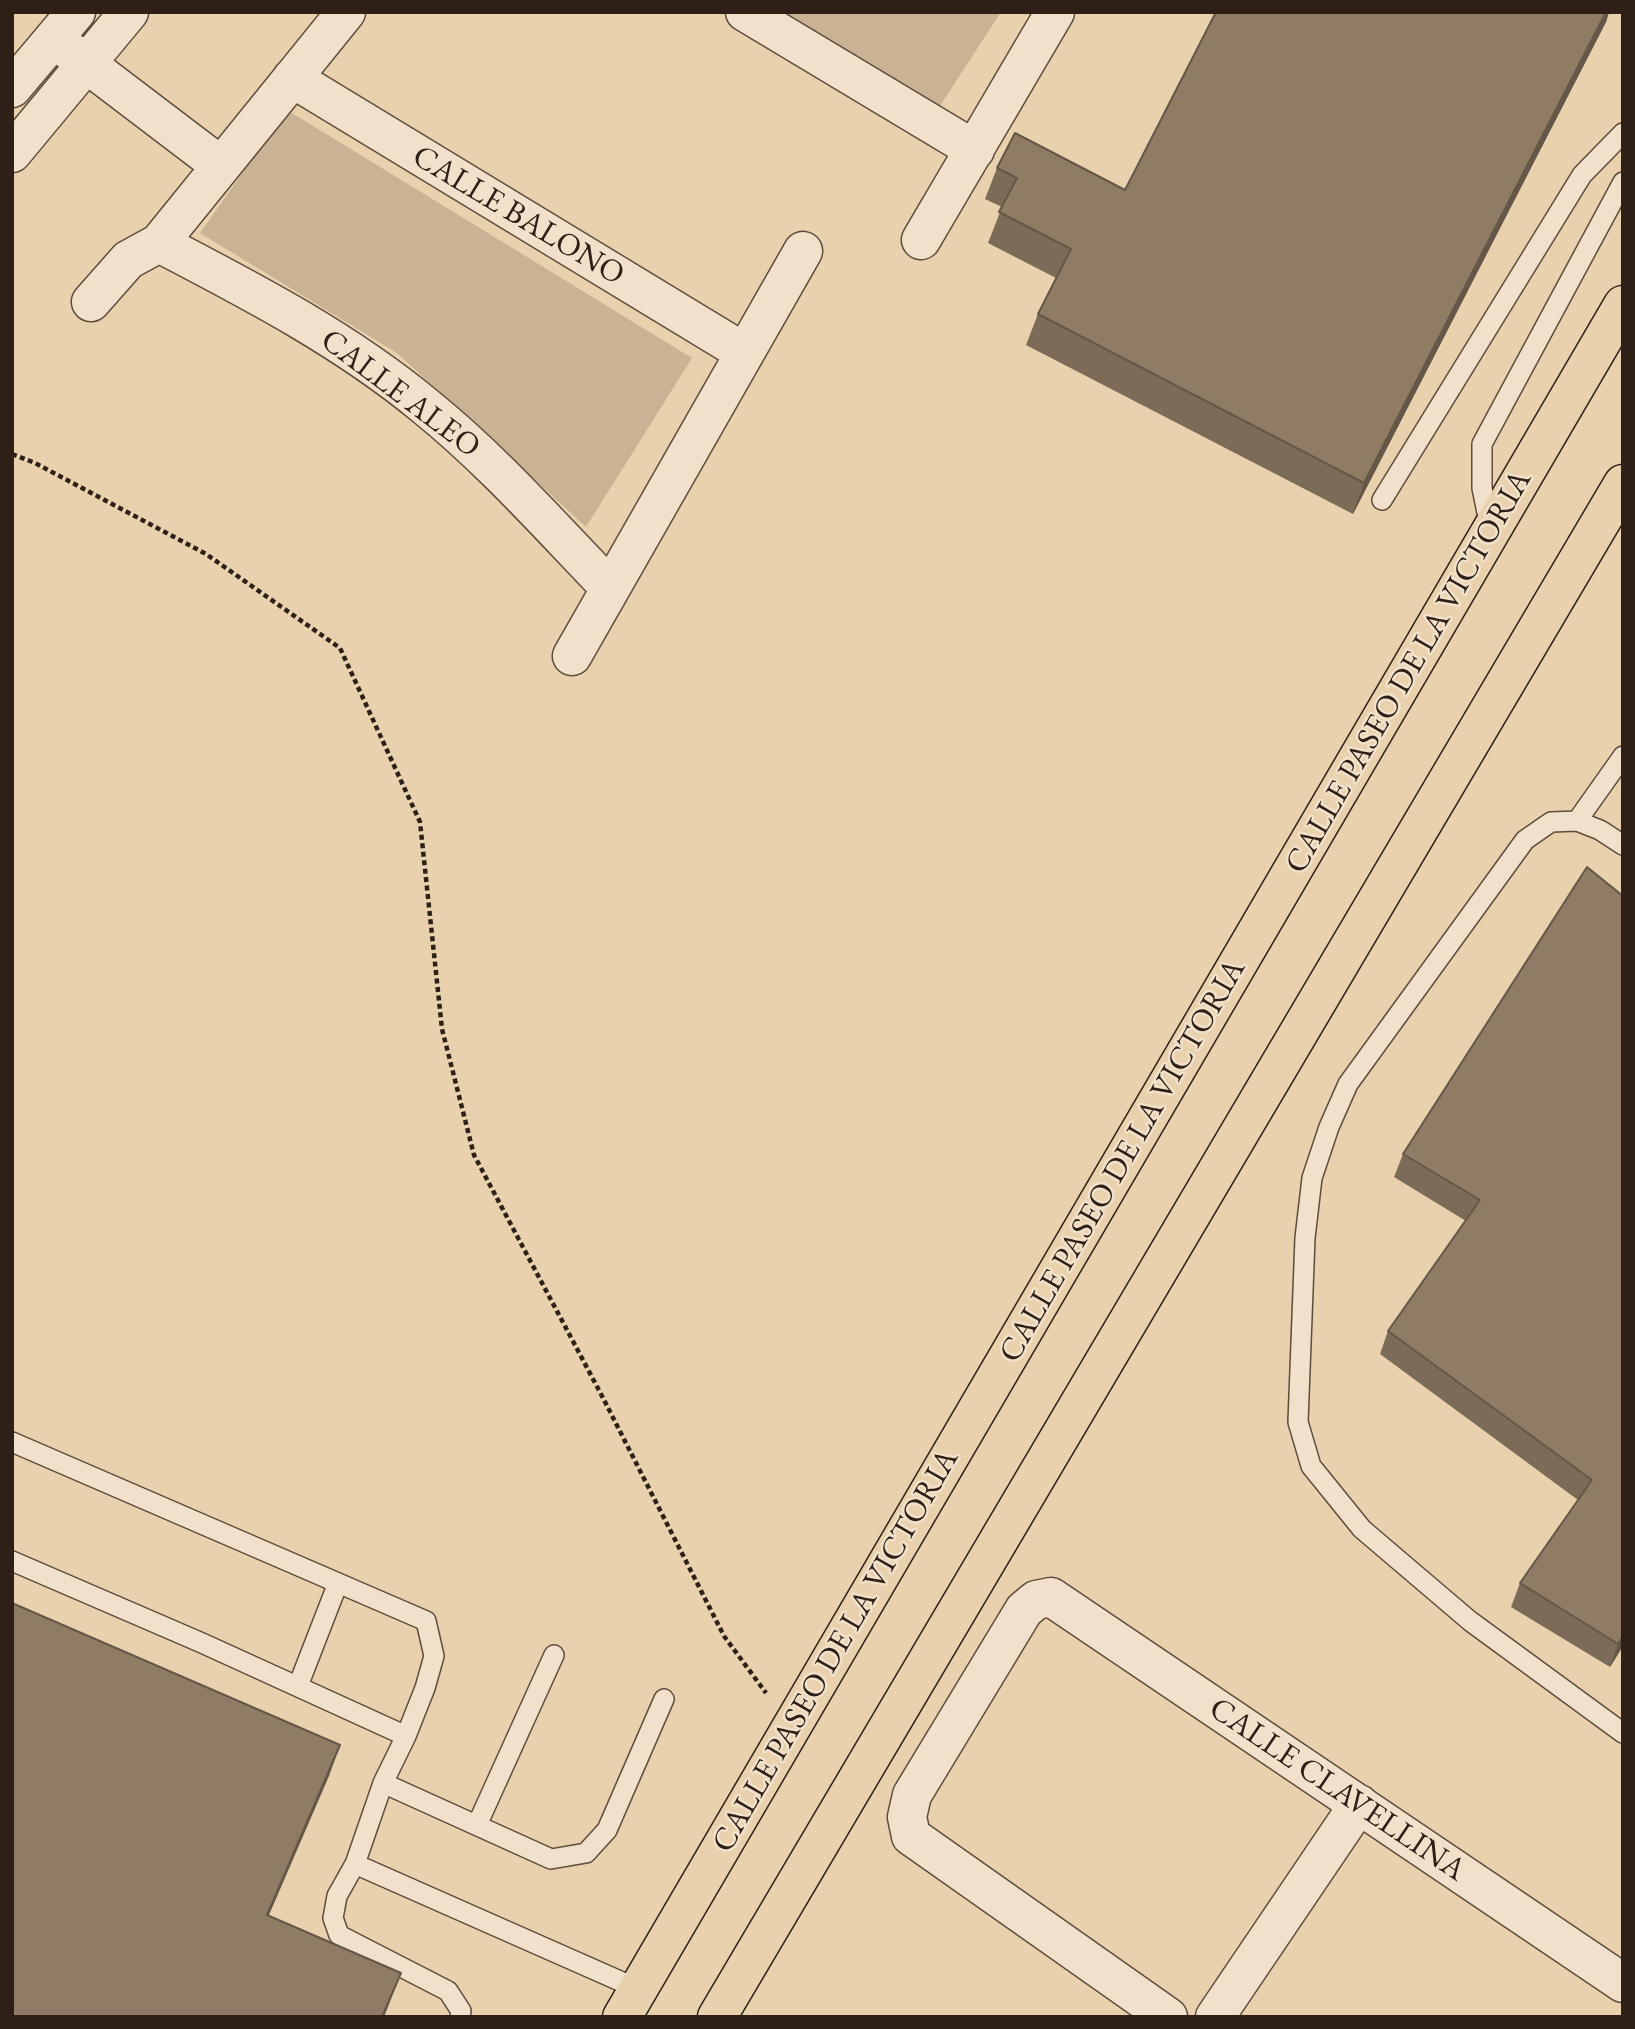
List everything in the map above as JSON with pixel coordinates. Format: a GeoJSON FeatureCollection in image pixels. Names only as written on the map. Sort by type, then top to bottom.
{"type":"FeatureCollection","features":[{"type":"Feature","properties":{"kind":"main road","name":"CALLE PASEO DE LA VICTORIA"},"geometry":{"type":"LineString","coordinates":[[630,2003],[1623,305]]}},
{"type":"Feature","properties":{"kind":"main road"},"geometry":{"type":"LineString","coordinates":[[717,2017],[1623,484]]}},
{"type":"Feature","properties":{"kind":"street"},"geometry":{"type":"LineString","coordinates":[[12,153],[129,12]]}},
{"type":"Feature","properties":{"kind":"street"},"geometry":{"type":"LineString","coordinates":[[91,302],[128,260],[159,243],[346,12]]}},
{"type":"Feature","properties":{"kind":"street"},"geometry":{"type":"LineString","coordinates":[[745,12],[975,150]]}},
{"type":"Feature","properties":{"kind":"street"},"geometry":{"type":"LineString","coordinates":[[921,240],[1055,12]]}},
{"type":"Feature","properties":{"kind":"street"},"geometry":{"type":"LineString","coordinates":[[12,88],[65,25],[86,64],[222,166]]}},
{"type":"Feature","properties":{"kind":"street","name":"CALLE BALONO"},"geometry":{"type":"LineString","coordinates":[[292,79],[745,353]]}},
{"type":"Feature","properties":{"kind":"street","name":"CALLE ALEO"},"geometry":{"type":"LineString","coordinates":[[159,243],[274,303],[357,355],[425,405],[488,461],[610,588]]}},
{"type":"Feature","properties":{"kind":"street"},"geometry":{"type":"LineString","coordinates":[[572,656],[803,251]]}},
{"type":"Feature","properties":{"kind":"street","name":"CALLE CLAVELLINA"},"geometry":{"type":"LineString","coordinates":[[1168,2017],[911,1836],[907,1817],[912,1795],[1024,1610],[1035,1600],[1051,1597],[1623,1983]]}},
{"type":"Feature","properties":{"kind":"street"},"geometry":{"type":"LineString","coordinates":[[1215,2017],[1359,1804]]}},
{"type":"Feature","properties":{"kind":"lane"},"geometry":{"type":"LineString","coordinates":[[1382,500],[1582,175],[1623,133]]}},
{"type":"Feature","properties":{"kind":"lane"},"geometry":{"type":"LineString","coordinates":[[1491,532],[1482,488],[1482,444],[1623,182]]}},
{"type":"Feature","properties":{"kind":"lane"},"geometry":{"type":"LineString","coordinates":[[1577,821],[1623,756]]}},
{"type":"Feature","properties":{"kind":"lane"},"geometry":{"type":"LineString","coordinates":[[1623,845],[1600,830],[1577,821],[1551,822],[1525,840],[1348,1084],[1329,1127],[1312,1178],[1306,1238],[1298,1422],[1311,1466],[1362,1529],[1469,1621],[1623,1733]]}},
{"type":"Feature","properties":{"kind":"lane"},"geometry":{"type":"LineString","coordinates":[[12,1443],[426,1621],[434,1656],[425,1688],[383,1783],[355,1864],[337,1896],[333,1918],[339,1935],[448,1991],[461,2011],[460,2017]]}},
{"type":"Feature","properties":{"kind":"lane"},"geometry":{"type":"LineString","coordinates":[[12,1561],[202,1643],[406,1736]]}},
{"type":"Feature","properties":{"kind":"lane"},"geometry":{"type":"LineString","coordinates":[[298,1686],[338,1583]]}},
{"type":"Feature","properties":{"kind":"lane"},"geometry":{"type":"LineString","coordinates":[[477,1825],[554,1655]]}},
{"type":"Feature","properties":{"kind":"lane"},"geometry":{"type":"LineString","coordinates":[[383,1783],[551,1859],[586,1853],[607,1830],[664,1699]]}},
{"type":"Feature","properties":{"kind":"lane"},"geometry":{"type":"LineString","coordinates":[[355,1864],[630,2003]]}},
{"type":"Feature","properties":{"kind":"path"},"geometry":{"type":"LineString","coordinates":[[12,454],[35,463],[206,554],[340,649],[420,822],[442,1029],[474,1155],[601,1394],[724,1636],[791,1728]]}},
{"type":"Feature","properties":{"kind":"shaded area"},"geometry":{"type":"Polygon","coordinates":[[[780,12],[1001,12],[938,109],[780,12]]]}},
{"type":"Feature","properties":{"kind":"shaded area"},"geometry":{"type":"Polygon","coordinates":[[[287,110],[692,358],[586,527],[397,353],[200,233],[287,110]]]}},
{"type":"Feature","properties":{"kind":"building"},"geometry":{"type":"Polygon","coordinates":[[[1216,12],[1606,12],[1364,483],[1038,314],[1071,249],[999,212],[1017,178],[997,168],[1015,133],[1125,190],[1216,12]]]}},
{"type":"Feature","properties":{"kind":"building"},"geometry":{"type":"Polygon","coordinates":[[[1587,867],[1623,896],[1623,1636],[1618,1644],[1520,1583],[1592,1480],[1388,1331],[1480,1200],[1403,1154],[1587,867]]]}},
{"type":"Feature","properties":{"kind":"building"},"geometry":{"type":"Polygon","coordinates":[[[12,1603],[340,1745],[267,1915],[401,1973],[382,2017],[12,2017],[12,1603]]]}}]}
